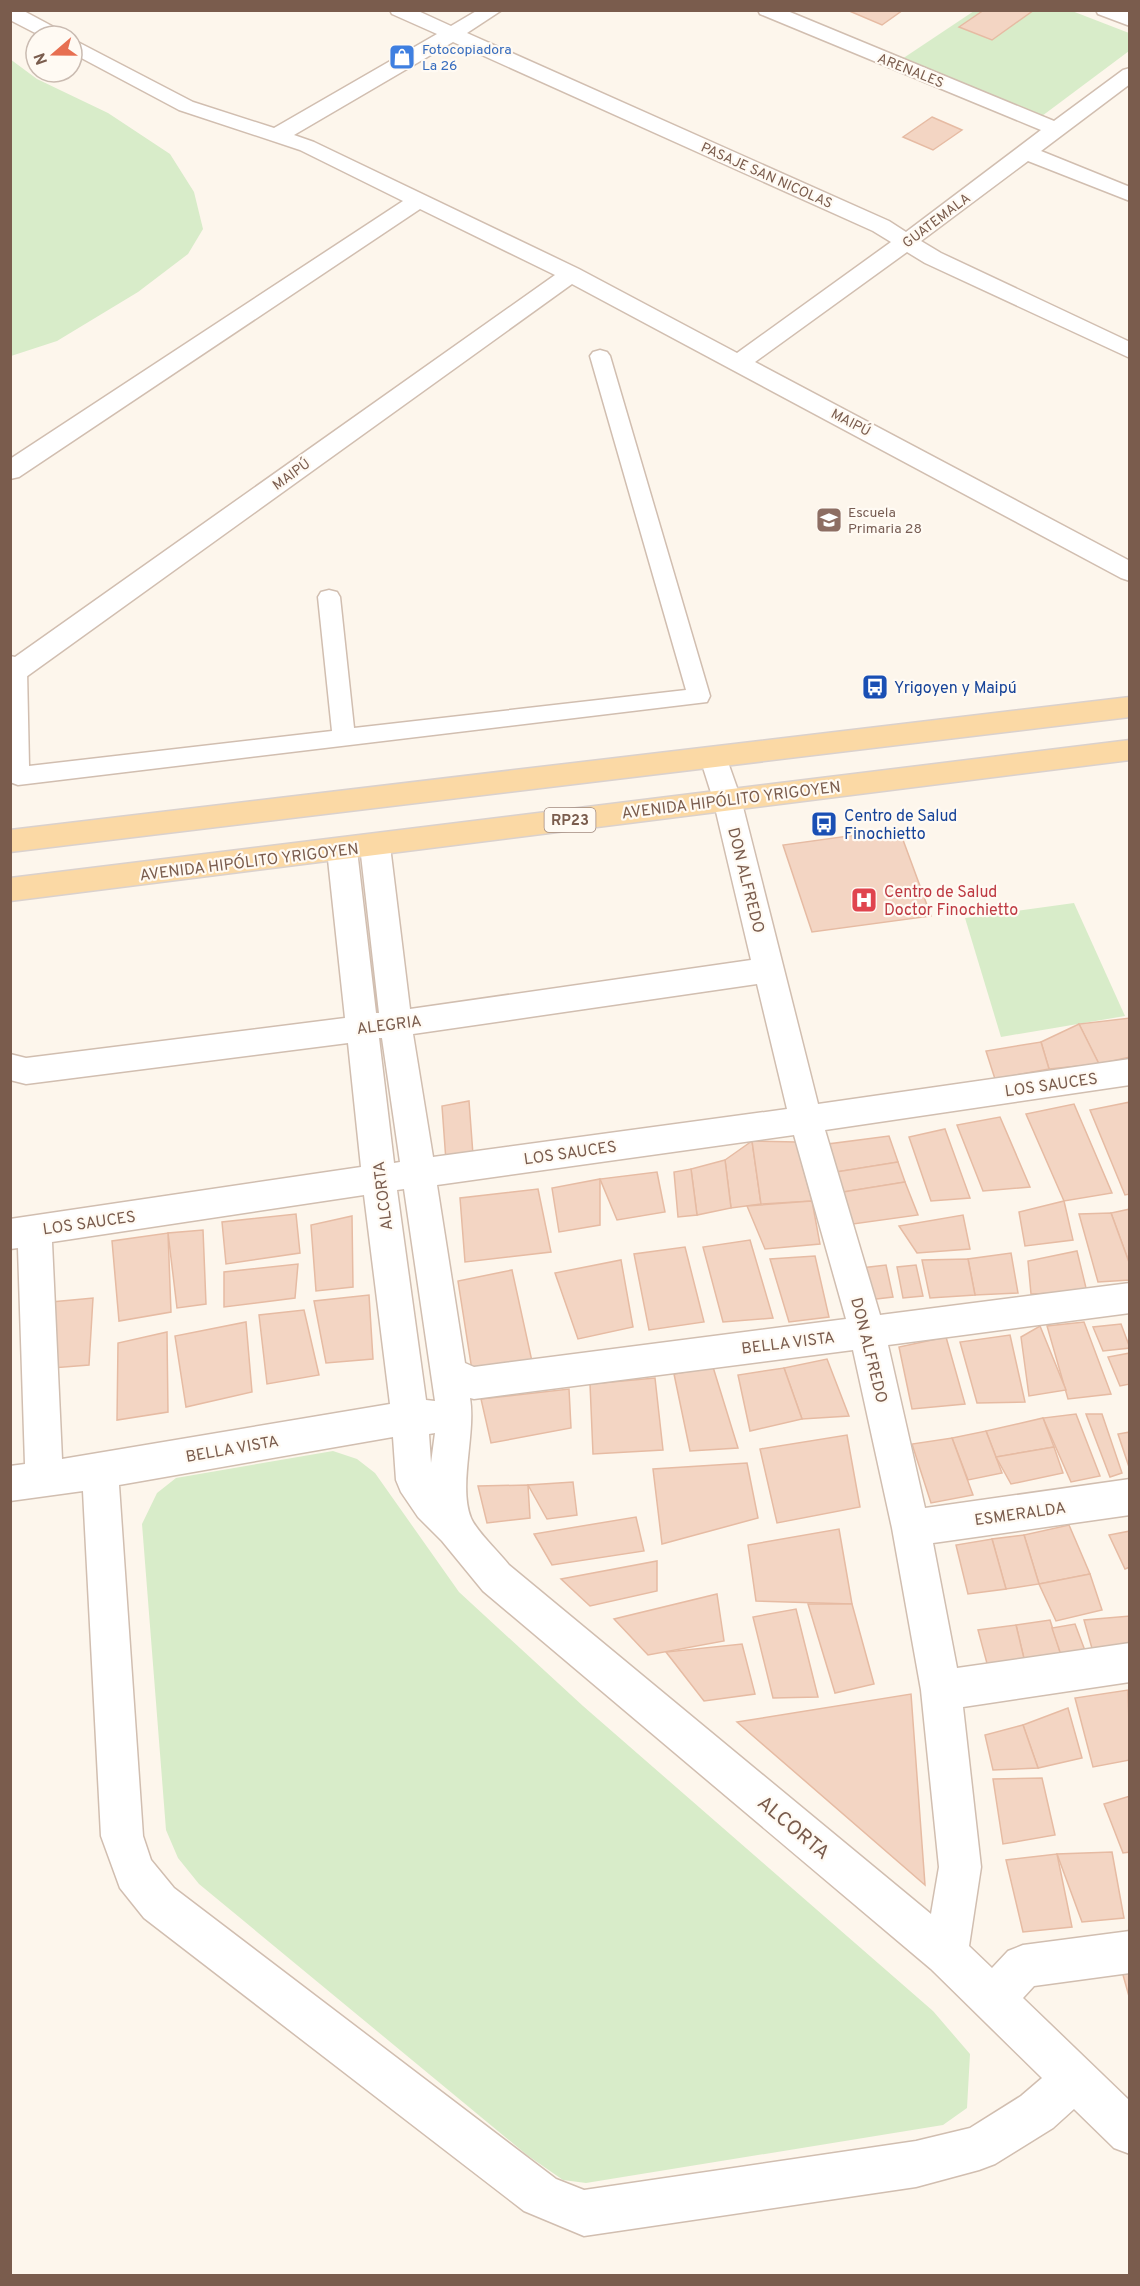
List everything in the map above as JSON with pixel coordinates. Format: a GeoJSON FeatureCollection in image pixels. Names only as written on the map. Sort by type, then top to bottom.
{"type":"FeatureCollection","features":[{"type":"Feature","properties":{"kind":"main road"},"geometry":{"type":"LineString","coordinates":[[10,841],[714,758],[1130,706]]}},
{"type":"Feature","properties":{"kind":"main road","name":"AVENIDA HIPÓLITO YRIGOYEN"},"geometry":{"type":"LineString","coordinates":[[10,890],[1130,750]]}},
{"type":"Feature","properties":{"kind":"street","name":"PASAJE SAN NICOLAS"},"geometry":{"type":"LineString","coordinates":[[399,10],[881,226],[933,258],[1130,351]]}},
{"type":"Feature","properties":{"kind":"street"},"geometry":{"type":"LineString","coordinates":[[278,135],[493,10]]}},
{"type":"Feature","properties":{"kind":"street","name":"ARENALES"},"geometry":{"type":"LineString","coordinates":[[767,10],[1056,129]]}},
{"type":"Feature","properties":{"kind":"street"},"geometry":{"type":"LineString","coordinates":[[1105,10],[1130,20]]}},
{"type":"Feature","properties":{"kind":"street"},"geometry":{"type":"LineString","coordinates":[[10,12],[33,24]]}},
{"type":"Feature","properties":{"kind":"street","name":"MAIPÚ"},"geometry":{"type":"LineString","coordinates":[[84,51],[186,106],[307,146],[571,274],[740,362],[1130,572]]}},
{"type":"Feature","properties":{"kind":"street","name":"GUATEMALA"},"geometry":{"type":"LineString","coordinates":[[740,362],[906,242],[1130,74]]}},
{"type":"Feature","properties":{"kind":"street"},"geometry":{"type":"LineString","coordinates":[[1026,152],[1130,195]]}},
{"type":"Feature","properties":{"kind":"street"},"geometry":{"type":"LineString","coordinates":[[10,471],[419,200]]}},
{"type":"Feature","properties":{"kind":"street","name":"MAIPÚ"},"geometry":{"type":"LineString","coordinates":[[13,668],[571,274]]}},
{"type":"Feature","properties":{"kind":"street","name":"DON ALFREDO"},"geometry":{"type":"LineString","coordinates":[[714,758],[727,799],[806,1120],[867,1332],[911,1528],[941,1690],[960,1867],[946,1954]]}},
{"type":"Feature","properties":{"kind":"street","name":"ALCORTA"},"geometry":{"type":"LineString","coordinates":[[375,846],[380,1180],[410,1417],[414,1480],[431,1505],[454,1528],[496,1578],[946,1954],[993,1998],[1073,2080],[1130,2132]]}},
{"type":"Feature","properties":{"kind":"street","name":"ALCORTA"},"geometry":{"type":"LineString","coordinates":[[342,850],[379,1026],[419,1173],[455,1417],[448,1471],[449,1508],[454,1528]]}},
{"type":"Feature","properties":{"kind":"street","name":"ALEGRIA"},"geometry":{"type":"LineString","coordinates":[[10,1067],[26,1071],[379,1026],[768,970]]}},
{"type":"Feature","properties":{"kind":"street","name":"LOS SAUCES"},"geometry":{"type":"LineString","coordinates":[[22,1232],[1130,1072]]}},
{"type":"Feature","properties":{"kind":"street"},"geometry":{"type":"LineString","coordinates":[[22,1232],[27,1481]]}},
{"type":"Feature","properties":{"kind":"street","name":"BELLA VISTA"},"geometry":{"type":"LineString","coordinates":[[449,1374],[474,1383],[1130,1298]]}},
{"type":"Feature","properties":{"kind":"street","name":"BELLA VISTA"},"geometry":{"type":"LineString","coordinates":[[27,1481],[100,1471],[410,1417],[455,1417]]}},
{"type":"Feature","properties":{"kind":"street"},"geometry":{"type":"LineString","coordinates":[[100,1471],[122,1836],[135,1873],[159,1903],[540,2195],[584,2213],[916,2164],[979,2148],[1037,2112],[1073,2080]]}},
{"type":"Feature","properties":{"kind":"street","name":"ESMERALDA"},"geometry":{"type":"LineString","coordinates":[[911,1528],[1130,1497]]}},
{"type":"Feature","properties":{"kind":"street"},"geometry":{"type":"LineString","coordinates":[[941,1690],[1130,1662]]}},
{"type":"Feature","properties":{"kind":"street"},"geometry":{"type":"LineString","coordinates":[[993,1998],[1023,1966],[1130,1952]]}},
{"type":"Feature","properties":{"kind":"lane"},"geometry":{"type":"LineString","coordinates":[[13,668],[18,776],[699,696],[600,356]]}},
{"type":"Feature","properties":{"kind":"lane"},"geometry":{"type":"LineString","coordinates":[[329,597],[344,738]]}},
{"type":"Feature","properties":{"kind":"green space"},"geometry":{"type":"Polygon","coordinates":[[[974,11],[1072,11],[1129,33],[1129,51],[1042,116],[902,59],[974,11]]]}},
{"type":"Feature","properties":{"kind":"green space"},"geometry":{"type":"Polygon","coordinates":[[[10,59],[24,69],[24,84],[47,84],[108,113],[170,154],[194,192],[203,229],[188,254],[138,292],[57,341],[11,356],[10,59]]]}},
{"type":"Feature","properties":{"kind":"green space"},"geometry":{"type":"Polygon","coordinates":[[[1074,903],[1125,1016],[1001,1037],[965,918],[1074,903]]]}},
{"type":"Feature","properties":{"kind":"green space"},"geometry":{"type":"Polygon","coordinates":[[[333,1451],[357,1459],[375,1473],[459,1592],[583,1706],[933,2011],[970,2054],[967,2108],[943,2125],[586,2183],[563,2180],[527,2155],[199,1884],[178,1858],[166,1830],[142,1524],[157,1493],[176,1478],[333,1451]]]}},
{"type":"Feature","properties":{"kind":"building"},"geometry":{"type":"Polygon","coordinates":[[[847,10],[903,10],[882,25],[847,10]]]}},
{"type":"Feature","properties":{"kind":"building"},"geometry":{"type":"Polygon","coordinates":[[[984,10],[1034,10],[992,40],[959,27],[984,10]]]}},
{"type":"Feature","properties":{"kind":"building"},"geometry":{"type":"Polygon","coordinates":[[[932,117],[962,130],[933,150],[903,137],[932,117]]]}},
{"type":"Feature","properties":{"kind":"building"},"geometry":{"type":"Polygon","coordinates":[[[899,829],[931,916],[812,932],[783,845],[899,829]]]}},
{"type":"Feature","properties":{"kind":"building"},"geometry":{"type":"Polygon","coordinates":[[[1130,1018],[1130,1057],[1099,1064],[1079,1024],[1130,1018]]]}},
{"type":"Feature","properties":{"kind":"building"},"geometry":{"type":"Polygon","coordinates":[[[1079,1024],[1099,1064],[1049,1069],[1041,1042],[1079,1024]]]}},
{"type":"Feature","properties":{"kind":"building"},"geometry":{"type":"Polygon","coordinates":[[[1041,1042],[1049,1069],[995,1079],[986,1051],[1041,1042]]]}},
{"type":"Feature","properties":{"kind":"building"},"geometry":{"type":"Polygon","coordinates":[[[469,1101],[473,1155],[446,1161],[442,1106],[469,1101]]]}},
{"type":"Feature","properties":{"kind":"building"},"geometry":{"type":"Polygon","coordinates":[[[1130,1102],[1130,1194],[1125,1195],[1090,1110],[1130,1102]]]}},
{"type":"Feature","properties":{"kind":"building"},"geometry":{"type":"Polygon","coordinates":[[[1074,1104],[1112,1193],[1064,1201],[1026,1114],[1074,1104]]]}},
{"type":"Feature","properties":{"kind":"building"},"geometry":{"type":"Polygon","coordinates":[[[1000,1117],[1030,1187],[983,1191],[957,1125],[1000,1117]]]}},
{"type":"Feature","properties":{"kind":"building"},"geometry":{"type":"Polygon","coordinates":[[[945,1129],[970,1198],[931,1201],[909,1137],[945,1129]]]}},
{"type":"Feature","properties":{"kind":"building"},"geometry":{"type":"Polygon","coordinates":[[[889,1136],[898,1162],[836,1172],[828,1144],[889,1136]]]}},
{"type":"Feature","properties":{"kind":"building"},"geometry":{"type":"Polygon","coordinates":[[[752,1141],[761,1204],[731,1208],[725,1160],[752,1141]]]}},
{"type":"Feature","properties":{"kind":"building"},"geometry":{"type":"Polygon","coordinates":[[[752,1141],[796,1142],[812,1201],[761,1204],[752,1141]]]}},
{"type":"Feature","properties":{"kind":"building"},"geometry":{"type":"Polygon","coordinates":[[[725,1160],[731,1208],[697,1215],[691,1169],[725,1160]]]}},
{"type":"Feature","properties":{"kind":"building"},"geometry":{"type":"Polygon","coordinates":[[[898,1162],[905,1182],[843,1192],[836,1172],[898,1162]]]}},
{"type":"Feature","properties":{"kind":"building"},"geometry":{"type":"Polygon","coordinates":[[[691,1169],[697,1215],[678,1217],[674,1172],[691,1169]]]}},
{"type":"Feature","properties":{"kind":"building"},"geometry":{"type":"Polygon","coordinates":[[[657,1172],[665,1212],[617,1220],[600,1179],[657,1172]]]}},
{"type":"Feature","properties":{"kind":"building"},"geometry":{"type":"Polygon","coordinates":[[[600,1179],[600,1225],[559,1232],[552,1188],[600,1179]]]}},
{"type":"Feature","properties":{"kind":"building"},"geometry":{"type":"Polygon","coordinates":[[[905,1182],[918,1215],[853,1224],[843,1192],[905,1182]]]}},
{"type":"Feature","properties":{"kind":"building"},"geometry":{"type":"Polygon","coordinates":[[[538,1189],[551,1252],[465,1262],[460,1198],[538,1189]]]}},
{"type":"Feature","properties":{"kind":"building"},"geometry":{"type":"Polygon","coordinates":[[[812,1201],[820,1244],[765,1249],[747,1206],[812,1201]]]}},
{"type":"Feature","properties":{"kind":"building"},"geometry":{"type":"Polygon","coordinates":[[[1064,1201],[1073,1240],[1025,1246],[1019,1212],[1064,1201]]]}},
{"type":"Feature","properties":{"kind":"building"},"geometry":{"type":"Polygon","coordinates":[[[1130,1209],[1130,1265],[1111,1213],[1130,1209]]]}},
{"type":"Feature","properties":{"kind":"building"},"geometry":{"type":"Polygon","coordinates":[[[1111,1213],[1130,1265],[1130,1280],[1098,1282],[1079,1214],[1111,1213]]]}},
{"type":"Feature","properties":{"kind":"building"},"geometry":{"type":"Polygon","coordinates":[[[296,1214],[300,1253],[226,1264],[222,1222],[296,1214]]]}},
{"type":"Feature","properties":{"kind":"building"},"geometry":{"type":"Polygon","coordinates":[[[963,1215],[970,1249],[917,1253],[899,1226],[963,1215]]]}},
{"type":"Feature","properties":{"kind":"building"},"geometry":{"type":"Polygon","coordinates":[[[352,1216],[353,1287],[316,1291],[311,1225],[352,1216]]]}},
{"type":"Feature","properties":{"kind":"building"},"geometry":{"type":"Polygon","coordinates":[[[203,1230],[206,1304],[177,1308],[168,1233],[203,1230]]]}},
{"type":"Feature","properties":{"kind":"building"},"geometry":{"type":"Polygon","coordinates":[[[168,1233],[171,1312],[119,1321],[112,1241],[168,1233]]]}},
{"type":"Feature","properties":{"kind":"building"},"geometry":{"type":"Polygon","coordinates":[[[750,1240],[773,1318],[723,1322],[703,1247],[750,1240]]]}},
{"type":"Feature","properties":{"kind":"building"},"geometry":{"type":"Polygon","coordinates":[[[685,1247],[704,1322],[649,1330],[634,1254],[685,1247]]]}},
{"type":"Feature","properties":{"kind":"building"},"geometry":{"type":"Polygon","coordinates":[[[1077,1251],[1087,1292],[1031,1294],[1028,1261],[1077,1251]]]}},
{"type":"Feature","properties":{"kind":"building"},"geometry":{"type":"Polygon","coordinates":[[[1011,1253],[1018,1293],[975,1295],[968,1259],[1011,1253]]]}},
{"type":"Feature","properties":{"kind":"building"},"geometry":{"type":"Polygon","coordinates":[[[815,1256],[829,1317],[789,1322],[770,1259],[815,1256]]]}},
{"type":"Feature","properties":{"kind":"building"},"geometry":{"type":"Polygon","coordinates":[[[968,1259],[975,1295],[930,1298],[922,1260],[968,1259]]]}},
{"type":"Feature","properties":{"kind":"building"},"geometry":{"type":"Polygon","coordinates":[[[621,1260],[633,1327],[578,1339],[555,1273],[621,1260]]]}},
{"type":"Feature","properties":{"kind":"building"},"geometry":{"type":"Polygon","coordinates":[[[298,1264],[295,1298],[224,1307],[224,1272],[298,1264]]]}},
{"type":"Feature","properties":{"kind":"building"},"geometry":{"type":"Polygon","coordinates":[[[886,1265],[893,1297],[868,1300],[861,1268],[886,1265]]]}},
{"type":"Feature","properties":{"kind":"building"},"geometry":{"type":"Polygon","coordinates":[[[916,1265],[923,1296],[903,1298],[897,1267],[916,1265]]]}},
{"type":"Feature","properties":{"kind":"building"},"geometry":{"type":"Polygon","coordinates":[[[512,1270],[535,1375],[474,1383],[458,1281],[512,1270]]]}},
{"type":"Feature","properties":{"kind":"building"},"geometry":{"type":"Polygon","coordinates":[[[369,1295],[373,1359],[326,1363],[314,1301],[369,1295]]]}},
{"type":"Feature","properties":{"kind":"building"},"geometry":{"type":"Polygon","coordinates":[[[93,1298],[89,1365],[52,1368],[51,1302],[93,1298]]]}},
{"type":"Feature","properties":{"kind":"building"},"geometry":{"type":"Polygon","coordinates":[[[304,1310],[319,1375],[267,1384],[259,1315],[304,1310]]]}},
{"type":"Feature","properties":{"kind":"building"},"geometry":{"type":"Polygon","coordinates":[[[246,1322],[252,1392],[186,1407],[175,1336],[246,1322]]]}},
{"type":"Feature","properties":{"kind":"building"},"geometry":{"type":"Polygon","coordinates":[[[1084,1322],[1111,1394],[1068,1399],[1047,1326],[1084,1322]]]}},
{"type":"Feature","properties":{"kind":"building"},"geometry":{"type":"Polygon","coordinates":[[[1121,1324],[1130,1348],[1103,1351],[1093,1327],[1121,1324]]]}},
{"type":"Feature","properties":{"kind":"building"},"geometry":{"type":"Polygon","coordinates":[[[1040,1326],[1066,1390],[1029,1396],[1021,1337],[1040,1326]]]}},
{"type":"Feature","properties":{"kind":"building"},"geometry":{"type":"Polygon","coordinates":[[[167,1332],[168,1412],[117,1420],[118,1343],[167,1332]]]}},
{"type":"Feature","properties":{"kind":"building"},"geometry":{"type":"Polygon","coordinates":[[[1010,1335],[1025,1402],[977,1403],[960,1342],[1010,1335]]]}},
{"type":"Feature","properties":{"kind":"building"},"geometry":{"type":"Polygon","coordinates":[[[946,1337],[965,1404],[912,1409],[899,1347],[946,1337]]]}},
{"type":"Feature","properties":{"kind":"building"},"geometry":{"type":"Polygon","coordinates":[[[1130,1353],[1130,1384],[1120,1386],[1108,1357],[1130,1353]]]}},
{"type":"Feature","properties":{"kind":"building"},"geometry":{"type":"Polygon","coordinates":[[[827,1359],[849,1416],[802,1419],[784,1368],[827,1359]]]}},
{"type":"Feature","properties":{"kind":"building"},"geometry":{"type":"Polygon","coordinates":[[[713,1367],[738,1448],[690,1451],[674,1374],[713,1367]]]}},
{"type":"Feature","properties":{"kind":"building"},"geometry":{"type":"Polygon","coordinates":[[[784,1368],[802,1419],[750,1431],[738,1375],[784,1368]]]}},
{"type":"Feature","properties":{"kind":"building"},"geometry":{"type":"Polygon","coordinates":[[[655,1378],[663,1450],[593,1454],[590,1384],[655,1378]]]}},
{"type":"Feature","properties":{"kind":"building"},"geometry":{"type":"Polygon","coordinates":[[[569,1389],[571,1428],[491,1443],[481,1399],[569,1389]]]}},
{"type":"Feature","properties":{"kind":"building"},"geometry":{"type":"Polygon","coordinates":[[[1076,1414],[1100,1476],[1071,1482],[1043,1418],[1076,1414]]]}},
{"type":"Feature","properties":{"kind":"building"},"geometry":{"type":"Polygon","coordinates":[[[1086,1414],[1102,1414],[1122,1473],[1110,1477],[1086,1414]]]}},
{"type":"Feature","properties":{"kind":"building"},"geometry":{"type":"Polygon","coordinates":[[[1043,1418],[1054,1447],[996,1457],[986,1431],[1043,1418]]]}},
{"type":"Feature","properties":{"kind":"building"},"geometry":{"type":"Polygon","coordinates":[[[986,1431],[1002,1473],[968,1480],[952,1438],[986,1431]]]}},
{"type":"Feature","properties":{"kind":"building"},"geometry":{"type":"Polygon","coordinates":[[[1130,1432],[1130,1470],[1118,1434],[1130,1432]]]}},
{"type":"Feature","properties":{"kind":"building"},"geometry":{"type":"Polygon","coordinates":[[[847,1435],[860,1507],[777,1523],[760,1449],[847,1435]]]}},
{"type":"Feature","properties":{"kind":"building"},"geometry":{"type":"Polygon","coordinates":[[[952,1438],[973,1495],[931,1503],[912,1444],[952,1438]]]}},
{"type":"Feature","properties":{"kind":"building"},"geometry":{"type":"Polygon","coordinates":[[[1054,1447],[1063,1473],[1011,1484],[996,1457],[1054,1447]]]}},
{"type":"Feature","properties":{"kind":"building"},"geometry":{"type":"Polygon","coordinates":[[[747,1463],[758,1518],[662,1544],[653,1469],[747,1463]]]}},
{"type":"Feature","properties":{"kind":"building"},"geometry":{"type":"Polygon","coordinates":[[[573,1482],[577,1515],[547,1519],[528,1485],[573,1482]]]}},
{"type":"Feature","properties":{"kind":"building"},"geometry":{"type":"Polygon","coordinates":[[[528,1485],[530,1518],[487,1523],[478,1486],[528,1485]]]}},
{"type":"Feature","properties":{"kind":"building"},"geometry":{"type":"Polygon","coordinates":[[[636,1517],[644,1551],[552,1565],[534,1534],[636,1517]]]}},
{"type":"Feature","properties":{"kind":"building"},"geometry":{"type":"Polygon","coordinates":[[[1069,1525],[1090,1574],[1039,1584],[1024,1535],[1069,1525]]]}},
{"type":"Feature","properties":{"kind":"building"},"geometry":{"type":"Polygon","coordinates":[[[839,1529],[852,1604],[756,1601],[748,1545],[839,1529]]]}},
{"type":"Feature","properties":{"kind":"building"},"geometry":{"type":"Polygon","coordinates":[[[1130,1531],[1130,1567],[1125,1569],[1109,1535],[1130,1531]]]}},
{"type":"Feature","properties":{"kind":"building"},"geometry":{"type":"Polygon","coordinates":[[[1024,1535],[1039,1584],[1006,1589],[992,1539],[1024,1535]]]}},
{"type":"Feature","properties":{"kind":"building"},"geometry":{"type":"Polygon","coordinates":[[[992,1539],[1006,1589],[968,1594],[956,1545],[992,1539]]]}},
{"type":"Feature","properties":{"kind":"building"},"geometry":{"type":"Polygon","coordinates":[[[657,1561],[657,1591],[590,1606],[561,1579],[657,1561]]]}},
{"type":"Feature","properties":{"kind":"building"},"geometry":{"type":"Polygon","coordinates":[[[1090,1574],[1102,1610],[1056,1621],[1039,1584],[1090,1574]]]}},
{"type":"Feature","properties":{"kind":"building"},"geometry":{"type":"Polygon","coordinates":[[[717,1594],[724,1641],[648,1655],[614,1619],[717,1594]]]}},
{"type":"Feature","properties":{"kind":"building"},"geometry":{"type":"Polygon","coordinates":[[[808,1604],[852,1604],[874,1684],[835,1693],[808,1604]]]}},
{"type":"Feature","properties":{"kind":"building"},"geometry":{"type":"Polygon","coordinates":[[[796,1609],[818,1697],[773,1698],[753,1617],[796,1609]]]}},
{"type":"Feature","properties":{"kind":"building"},"geometry":{"type":"Polygon","coordinates":[[[1130,1616],[1130,1648],[1093,1652],[1084,1620],[1130,1616]]]}},
{"type":"Feature","properties":{"kind":"building"},"geometry":{"type":"Polygon","coordinates":[[[1050,1620],[1063,1661],[1026,1667],[1016,1625],[1050,1620]]]}},
{"type":"Feature","properties":{"kind":"building"},"geometry":{"type":"Polygon","coordinates":[[[1075,1624],[1087,1656],[1063,1661],[1052,1628],[1075,1624]]]}},
{"type":"Feature","properties":{"kind":"building"},"geometry":{"type":"Polygon","coordinates":[[[1016,1625],[1026,1667],[989,1671],[978,1630],[1016,1625]]]}},
{"type":"Feature","properties":{"kind":"building"},"geometry":{"type":"Polygon","coordinates":[[[742,1644],[755,1694],[704,1701],[666,1652],[742,1644]]]}},
{"type":"Feature","properties":{"kind":"building"},"geometry":{"type":"Polygon","coordinates":[[[1128,1690],[1130,1760],[1093,1767],[1075,1698],[1128,1690]]]}},
{"type":"Feature","properties":{"kind":"building"},"geometry":{"type":"Polygon","coordinates":[[[911,1694],[925,1885],[737,1722],[911,1694]]]}},
{"type":"Feature","properties":{"kind":"building"},"geometry":{"type":"Polygon","coordinates":[[[1068,1708],[1082,1758],[1038,1768],[1023,1725],[1068,1708]]]}},
{"type":"Feature","properties":{"kind":"building"},"geometry":{"type":"Polygon","coordinates":[[[1023,1725],[1038,1768],[993,1770],[985,1735],[1023,1725]]]}},
{"type":"Feature","properties":{"kind":"building"},"geometry":{"type":"Polygon","coordinates":[[[1042,1778],[1055,1835],[1003,1844],[993,1779],[1042,1778]]]}},
{"type":"Feature","properties":{"kind":"building"},"geometry":{"type":"Polygon","coordinates":[[[1130,1796],[1130,1852],[1123,1853],[1104,1804],[1130,1796]]]}},
{"type":"Feature","properties":{"kind":"building"},"geometry":{"type":"Polygon","coordinates":[[[1112,1852],[1124,1918],[1082,1922],[1057,1854],[1112,1852]]]}},
{"type":"Feature","properties":{"kind":"building"},"geometry":{"type":"Polygon","coordinates":[[[1057,1854],[1072,1927],[1023,1932],[1006,1860],[1057,1854]]]}},
{"type":"Feature","properties":{"kind":"building"},"geometry":{"type":"Polygon","coordinates":[[[1130,1962],[1130,2000],[1120,1964],[1130,1962]]]}},
{"type":"Feature","properties":{"kind":"place","name":"Fotocopiadora La 26"},"geometry":{"type":"Point","coordinates":[402,57]}},
{"type":"Feature","properties":{"kind":"place","name":"Escuela Primaria 28"},"geometry":{"type":"Point","coordinates":[829,520]}},
{"type":"Feature","properties":{"kind":"place","name":"Yrigoyen y Maipú"},"geometry":{"type":"Point","coordinates":[875,687]}},
{"type":"Feature","properties":{"kind":"place","name":"Centro de Salud Finochietto"},"geometry":{"type":"Point","coordinates":[824,824]}},
{"type":"Feature","properties":{"kind":"place","name":"Centro de Salud Doctor Finochietto"},"geometry":{"type":"Point","coordinates":[864,900]}}]}
